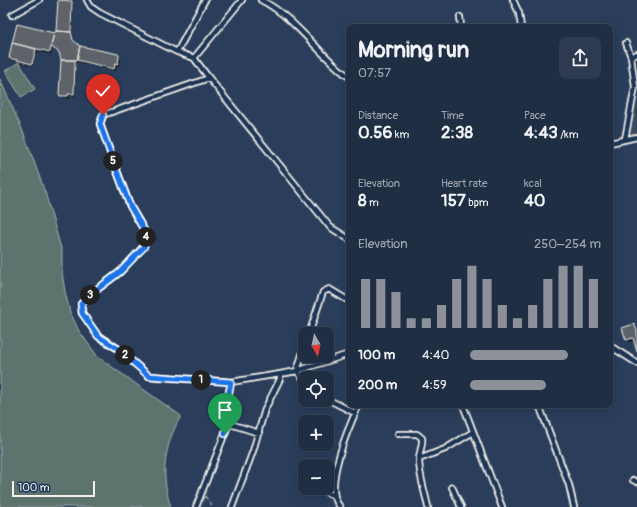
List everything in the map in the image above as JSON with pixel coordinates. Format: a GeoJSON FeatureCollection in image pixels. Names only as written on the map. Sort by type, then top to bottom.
{"type":"FeatureCollection","features":[{"type":"Feature","properties":{"kind":"street"},"geometry":{"type":"LineString","coordinates":[[12,15],[39,0]]}},
{"type":"Feature","properties":{"kind":"street"},"geometry":{"type":"LineString","coordinates":[[87,0],[91,7],[100,13],[177,52],[194,58],[330,227],[346,237]]}},
{"type":"Feature","properties":{"kind":"street"},"geometry":{"type":"LineString","coordinates":[[177,52],[205,0]]}},
{"type":"Feature","properties":{"kind":"street"},"geometry":{"type":"LineString","coordinates":[[194,58],[242,0]]}},
{"type":"Feature","properties":{"kind":"street"},"geometry":{"type":"LineString","coordinates":[[261,0],[291,20],[337,68],[346,75]]}},
{"type":"Feature","properties":{"kind":"street"},"geometry":{"type":"LineString","coordinates":[[513,0],[519,13],[521,24]]}},
{"type":"Feature","properties":{"kind":"street"},"geometry":{"type":"LineString","coordinates":[[518,24],[519,13]]}},
{"type":"Feature","properties":{"kind":"street"},"geometry":{"type":"LineString","coordinates":[[460,17],[461,24]]}},
{"type":"Feature","properties":{"kind":"street"},"geometry":{"type":"LineString","coordinates":[[624,139],[635,87],[626,43]]}},
{"type":"Feature","properties":{"kind":"street"},"geometry":{"type":"LineString","coordinates":[[630,57],[637,54]]}},
{"type":"Feature","properties":{"kind":"street"},"geometry":{"type":"LineString","coordinates":[[209,78],[103,115],[100,124],[130,206],[144,230],[146,238],[144,247],[120,272],[87,297],[81,304],[82,313],[98,336],[117,348],[149,376],[231,382],[297,371],[346,355]]}},
{"type":"Feature","properties":{"kind":"street"},"geometry":{"type":"LineString","coordinates":[[613,142],[637,137]]}},
{"type":"Feature","properties":{"kind":"street"},"geometry":{"type":"LineString","coordinates":[[311,327],[323,292],[329,289],[346,299]]}},
{"type":"Feature","properties":{"kind":"street"},"geometry":{"type":"LineString","coordinates":[[613,348],[637,363]]}},
{"type":"Feature","properties":{"kind":"street"},"geometry":{"type":"LineString","coordinates":[[297,371],[299,363]]}},
{"type":"Feature","properties":{"kind":"street"},"geometry":{"type":"LineString","coordinates":[[232,507],[251,458],[264,409],[280,378],[280,374]]}},
{"type":"Feature","properties":{"kind":"street"},"geometry":{"type":"LineString","coordinates":[[196,507],[225,434],[227,423],[227,403],[231,382]]}},
{"type":"Feature","properties":{"kind":"street"},"geometry":{"type":"LineString","coordinates":[[334,402],[355,413]]}},
{"type":"Feature","properties":{"kind":"street"},"geometry":{"type":"LineString","coordinates":[[340,507],[334,496],[334,485],[338,462],[344,439],[358,408]]}},
{"type":"Feature","properties":{"kind":"street"},"geometry":{"type":"LineString","coordinates":[[464,408],[502,507]]}},
{"type":"Feature","properties":{"kind":"street"},"geometry":{"type":"LineString","coordinates":[[540,408],[569,485],[574,507]]}},
{"type":"Feature","properties":{"kind":"street"},"geometry":{"type":"LineString","coordinates":[[227,423],[258,433]]}},
{"type":"Feature","properties":{"kind":"street"},"geometry":{"type":"LineString","coordinates":[[419,459],[445,449],[473,432]]}},
{"type":"Feature","properties":{"kind":"street"},"geometry":{"type":"LineString","coordinates":[[398,434],[416,434],[420,436],[422,442],[419,459],[428,507]]}},
{"type":"Feature","properties":{"kind":"street"},"geometry":{"type":"LineString","coordinates":[[452,487],[462,507]]}},
{"type":"Feature","properties":{"kind":"path"},"geometry":{"type":"LineString","coordinates":[[202,490],[213,507]]}},
{"type":"Feature","properties":{"kind":"shaded area"},"geometry":{"type":"Polygon","coordinates":[[[632,56],[637,56],[637,135],[627,137],[634,103],[632,56]]]}},
{"type":"Feature","properties":{"kind":"green space"},"geometry":{"type":"Polygon","coordinates":[[[19,62],[35,89],[21,97],[5,71],[19,62]]]}},
{"type":"Feature","properties":{"kind":"green space"},"geometry":{"type":"Polygon","coordinates":[[[0,79],[24,134],[45,192],[62,252],[62,272],[65,292],[70,312],[79,331],[98,357],[181,416],[175,427],[167,449],[165,472],[171,507],[0,507],[0,79]]]}},
{"type":"Feature","properties":{"kind":"building"},"geometry":{"type":"Polygon","coordinates":[[[58,0],[72,1],[71,32],[56,31],[58,0]]]}},
{"type":"Feature","properties":{"kind":"building"},"geometry":{"type":"Polygon","coordinates":[[[17,24],[54,33],[50,52],[12,43],[17,24]]]}},
{"type":"Feature","properties":{"kind":"building"},"geometry":{"type":"Polygon","coordinates":[[[56,31],[71,32],[73,40],[80,46],[77,60],[61,60],[59,52],[51,47],[54,33],[56,31]]]}},
{"type":"Feature","properties":{"kind":"building"},"geometry":{"type":"Polygon","coordinates":[[[12,43],[36,49],[32,64],[9,58],[12,43]]]}},
{"type":"Feature","properties":{"kind":"building"},"geometry":{"type":"Polygon","coordinates":[[[80,46],[118,54],[118,64],[115,63],[114,69],[77,60],[80,46]]]}},
{"type":"Feature","properties":{"kind":"building"},"geometry":{"type":"Polygon","coordinates":[[[61,60],[75,60],[74,94],[68,94],[68,96],[60,96],[59,94],[61,60]]]}},
{"type":"Feature","properties":{"kind":"building"},"geometry":{"type":"Polygon","coordinates":[[[634,324],[637,330],[637,352],[633,338],[626,340],[622,328],[634,324]]]}},
{"type":"Feature","properties":{"kind":"route"},"geometry":{"type":"LineString","coordinates":[[103,115],[100,124],[130,206],[144,230],[146,238],[144,247],[120,272],[87,297],[81,304],[82,313],[98,336],[117,348],[149,376],[231,382],[227,403],[227,428],[225,434]]}}]}
